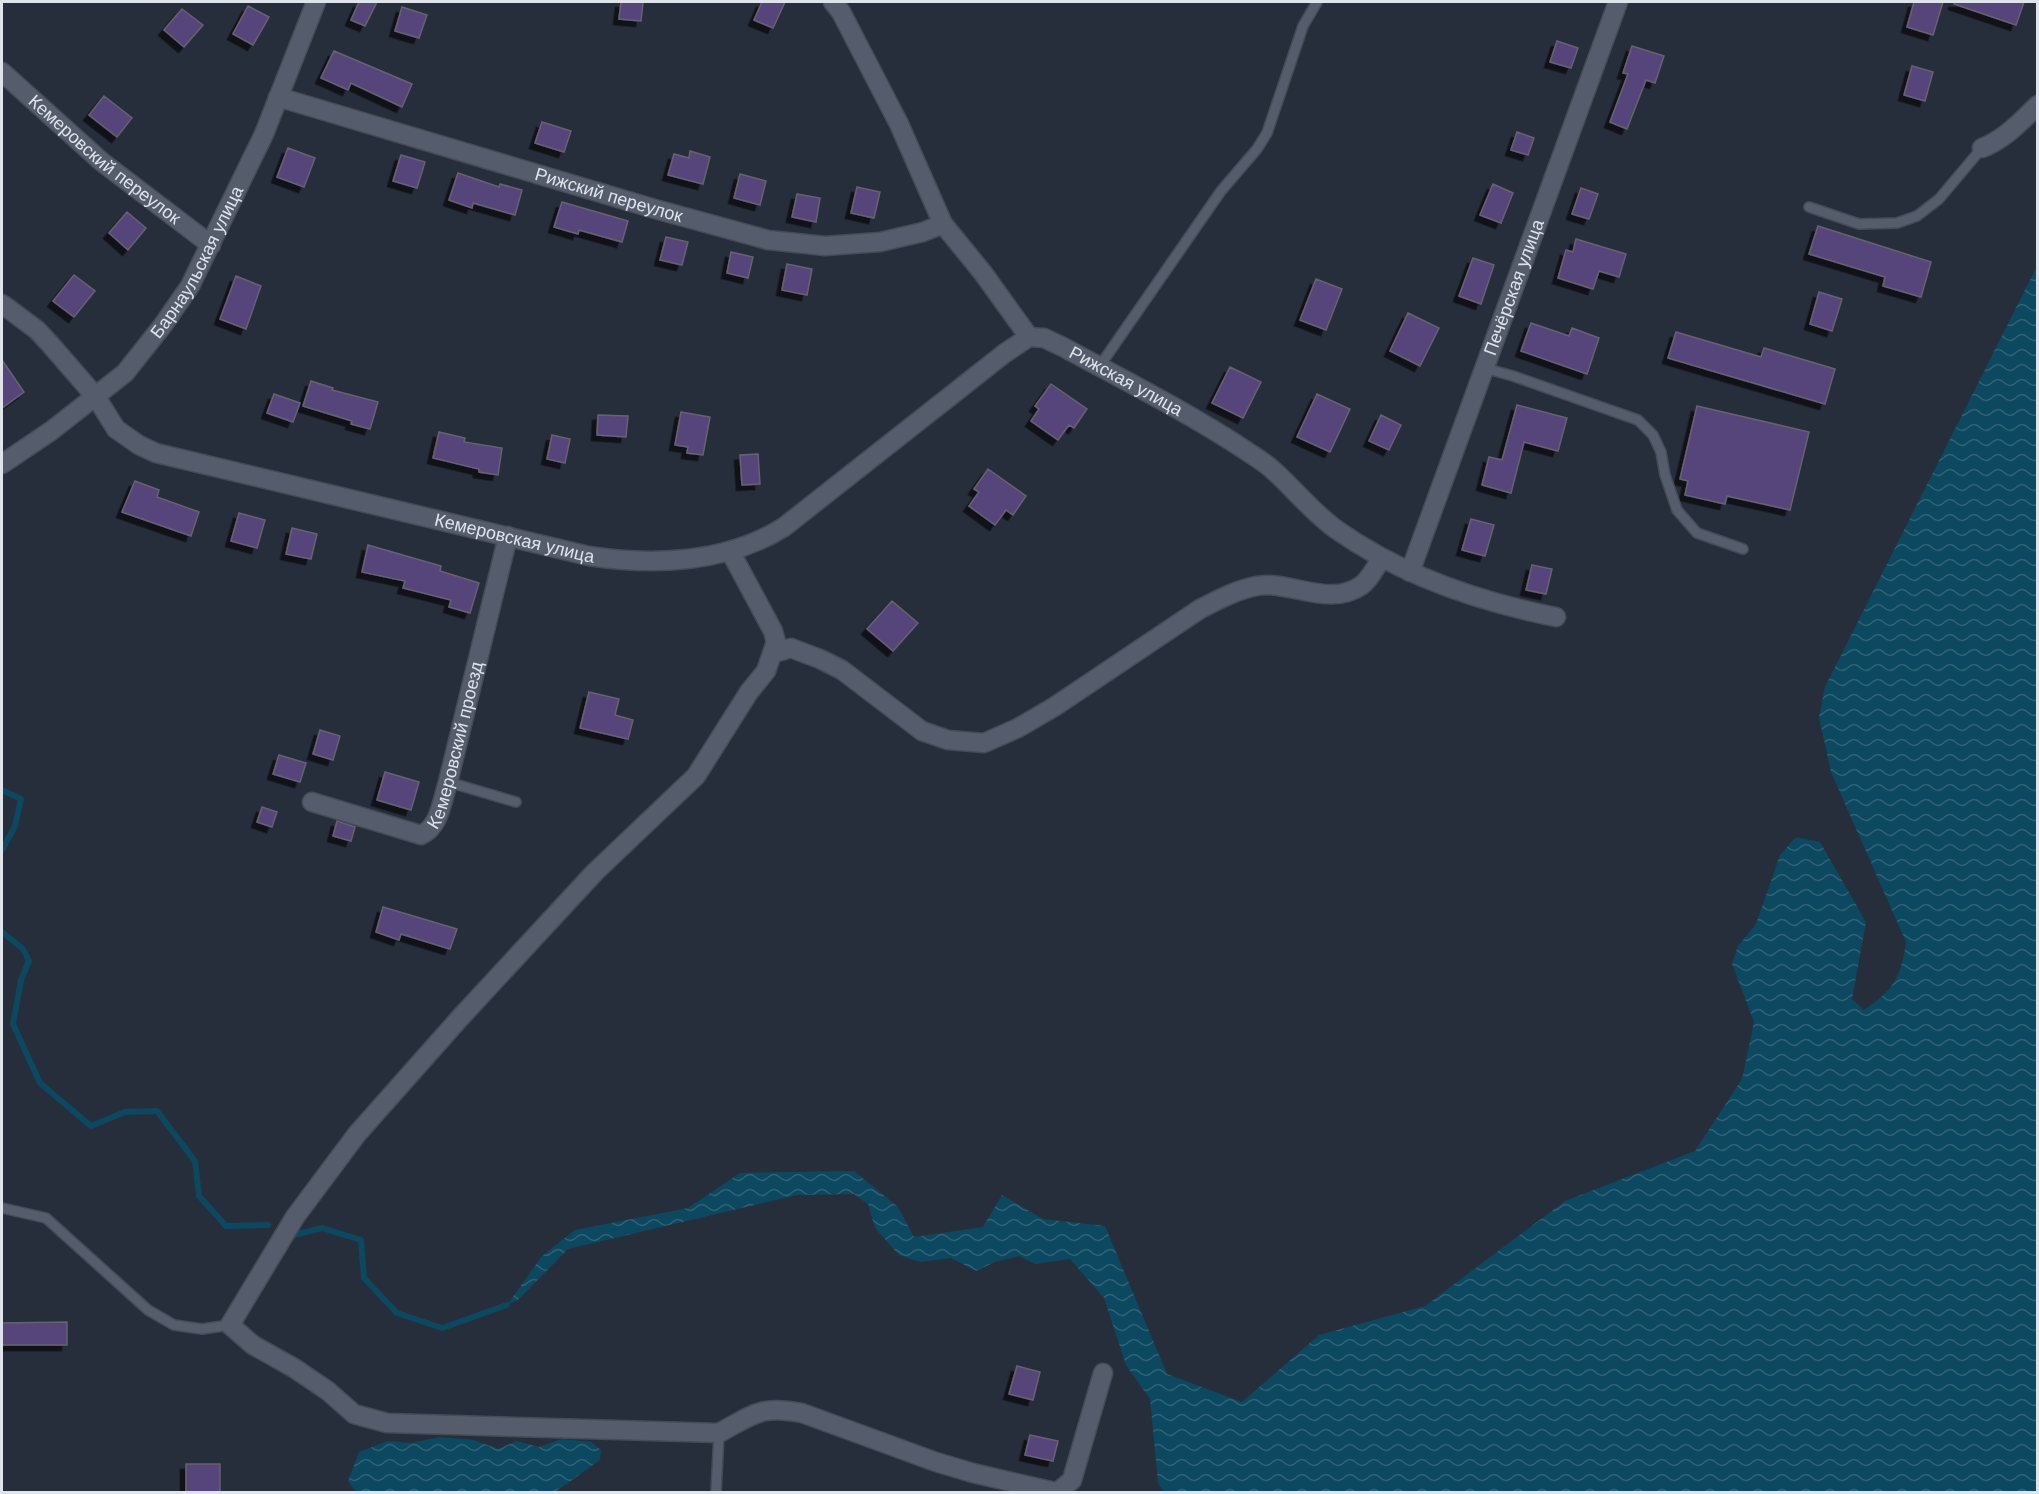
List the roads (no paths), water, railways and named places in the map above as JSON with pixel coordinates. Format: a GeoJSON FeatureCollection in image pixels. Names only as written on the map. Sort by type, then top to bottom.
{"type":"FeatureCollection","features":[{"type":"Feature","properties":{"kind":"street","name":"Барнаульская улица"},"geometry":{"type":"LineString","coordinates":[[2,464],[96,397],[125,373],[190,286],[264,134],[316,2]]}},
{"type":"Feature","properties":{"kind":"street"},"geometry":{"type":"LineString","coordinates":[[833,2],[841,12],[899,124],[943,224],[983,273],[1029,337]]}},
{"type":"Feature","properties":{"kind":"street","name":"Печёрская улица"},"geometry":{"type":"LineString","coordinates":[[1410,572],[1618,2]]}},
{"type":"Feature","properties":{"kind":"street","name":"Кемеровский переулок"},"geometry":{"type":"LineString","coordinates":[[2,72],[102,162],[211,245]]}},
{"type":"Feature","properties":{"kind":"street","name":"Рижский переулок"},"geometry":{"type":"LineString","coordinates":[[278,97],[655,209],[768,240],[825,246],[880,242],[923,232],[943,224]]}},
{"type":"Feature","properties":{"kind":"street"},"geometry":{"type":"LineString","coordinates":[[1982,148],[1995,143],[2011,131],[2037,105]]}},
{"type":"Feature","properties":{"kind":"street","name":"Кемеровская улица"},"geometry":{"type":"LineString","coordinates":[[2,304],[37,330],[96,397],[116,429],[139,445],[156,453],[589,556],[621,561],[655,562],[714,555],[730,552],[768,537],[784,527],[1005,353],[1029,337]]}},
{"type":"Feature","properties":{"kind":"street","name":"Рижская улица"},"geometry":{"type":"LineString","coordinates":[[1029,337],[1044,338],[1204,424],[1274,471],[1307,505],[1336,530],[1382,558],[1410,572],[1490,600],[1556,616]]}},
{"type":"Feature","properties":{"kind":"street","name":"Кемеровский проезд"},"geometry":{"type":"LineString","coordinates":[[312,802],[422,835],[429,832],[436,820],[448,782],[508,536]]}},
{"type":"Feature","properties":{"kind":"street"},"geometry":{"type":"LineString","coordinates":[[730,552],[773,631],[776,642],[766,671],[749,692],[696,776],[595,872],[459,1019],[357,1134],[295,1217],[230,1325],[253,1345],[294,1368],[328,1391],[354,1414],[377,1421],[719,1433],[756,1413],[784,1410],[802,1413],[973,1473],[1057,1492],[1072,1480],[1103,1373]]}},
{"type":"Feature","properties":{"kind":"street"},"geometry":{"type":"LineString","coordinates":[[774,653],[790,648],[842,670],[922,731],[948,740],[984,743],[1018,728],[1054,707],[1200,609],[1226,596],[1265,585],[1328,594],[1347,592],[1364,584],[1382,558]]}},
{"type":"Feature","properties":{"kind":"lane"},"geometry":{"type":"LineString","coordinates":[[1099,367],[1221,191],[1257,149],[1267,133],[1303,26],[1317,2]]}},
{"type":"Feature","properties":{"kind":"lane"},"geometry":{"type":"LineString","coordinates":[[1809,207],[1853,223],[1881,225],[1897,223],[1917,216],[1939,199],[1982,148]]}},
{"type":"Feature","properties":{"kind":"lane"},"geometry":{"type":"LineString","coordinates":[[1484,368],[1514,376],[1638,420],[1653,435],[1661,452],[1665,475],[1677,510],[1697,533],[1743,549]]}},
{"type":"Feature","properties":{"kind":"lane"},"geometry":{"type":"LineString","coordinates":[[448,782],[516,802]]}},
{"type":"Feature","properties":{"kind":"lane"},"geometry":{"type":"LineString","coordinates":[[2,1208],[46,1218],[148,1310],[174,1325],[202,1329],[230,1325]]}},
{"type":"Feature","properties":{"kind":"lane"},"geometry":{"type":"LineString","coordinates":[[716,1492],[719,1433]]}},
{"type":"Feature","properties":{"kind":"water"},"geometry":{"type":"Polygon","coordinates":[[[2037,266],[2037,1492],[1164,1492],[1158,1483],[1150,1399],[1126,1365],[1104,1298],[1070,1259],[1035,1264],[1019,1256],[995,1262],[976,1271],[951,1258],[920,1262],[899,1255],[875,1228],[868,1204],[854,1194],[797,1195],[568,1249],[518,1300],[507,1305],[542,1256],[575,1230],[688,1208],[740,1173],[854,1171],[898,1207],[914,1237],[983,1227],[1002,1195],[1043,1219],[1105,1226],[1167,1374],[1242,1402],[1319,1335],[1425,1306],[1565,1201],[1695,1151],[1742,1079],[1754,1022],[1732,964],[1738,946],[1756,924],[1780,855],[1796,837],[1820,842],[1866,922],[1852,999],[1864,1010],[1889,989],[1902,965],[1906,942],[1831,772],[1819,717],[1825,687],[2037,266]]]}},
{"type":"Feature","properties":{"kind":"water"},"geometry":{"type":"Polygon","coordinates":[[[440,1437],[474,1440],[498,1449],[517,1441],[539,1447],[562,1439],[591,1442],[601,1450],[600,1460],[555,1492],[356,1492],[348,1481],[359,1452],[388,1441],[411,1443],[440,1437]]]}},
{"type":"Feature","properties":{"kind":"waterway"},"geometry":{"type":"LineString","coordinates":[[2,790],[21,799],[15,826],[2,850]]}},
{"type":"Feature","properties":{"kind":"waterway"},"geometry":{"type":"LineString","coordinates":[[2,932],[23,949],[29,961],[21,980],[13,1024],[40,1083],[91,1126],[125,1112],[157,1111],[195,1161],[199,1196],[226,1226],[268,1225]]}},
{"type":"Feature","properties":{"kind":"waterway"},"geometry":{"type":"LineString","coordinates":[[294,1235],[322,1228],[361,1240],[364,1278],[397,1313],[442,1328],[507,1305]]}}]}
